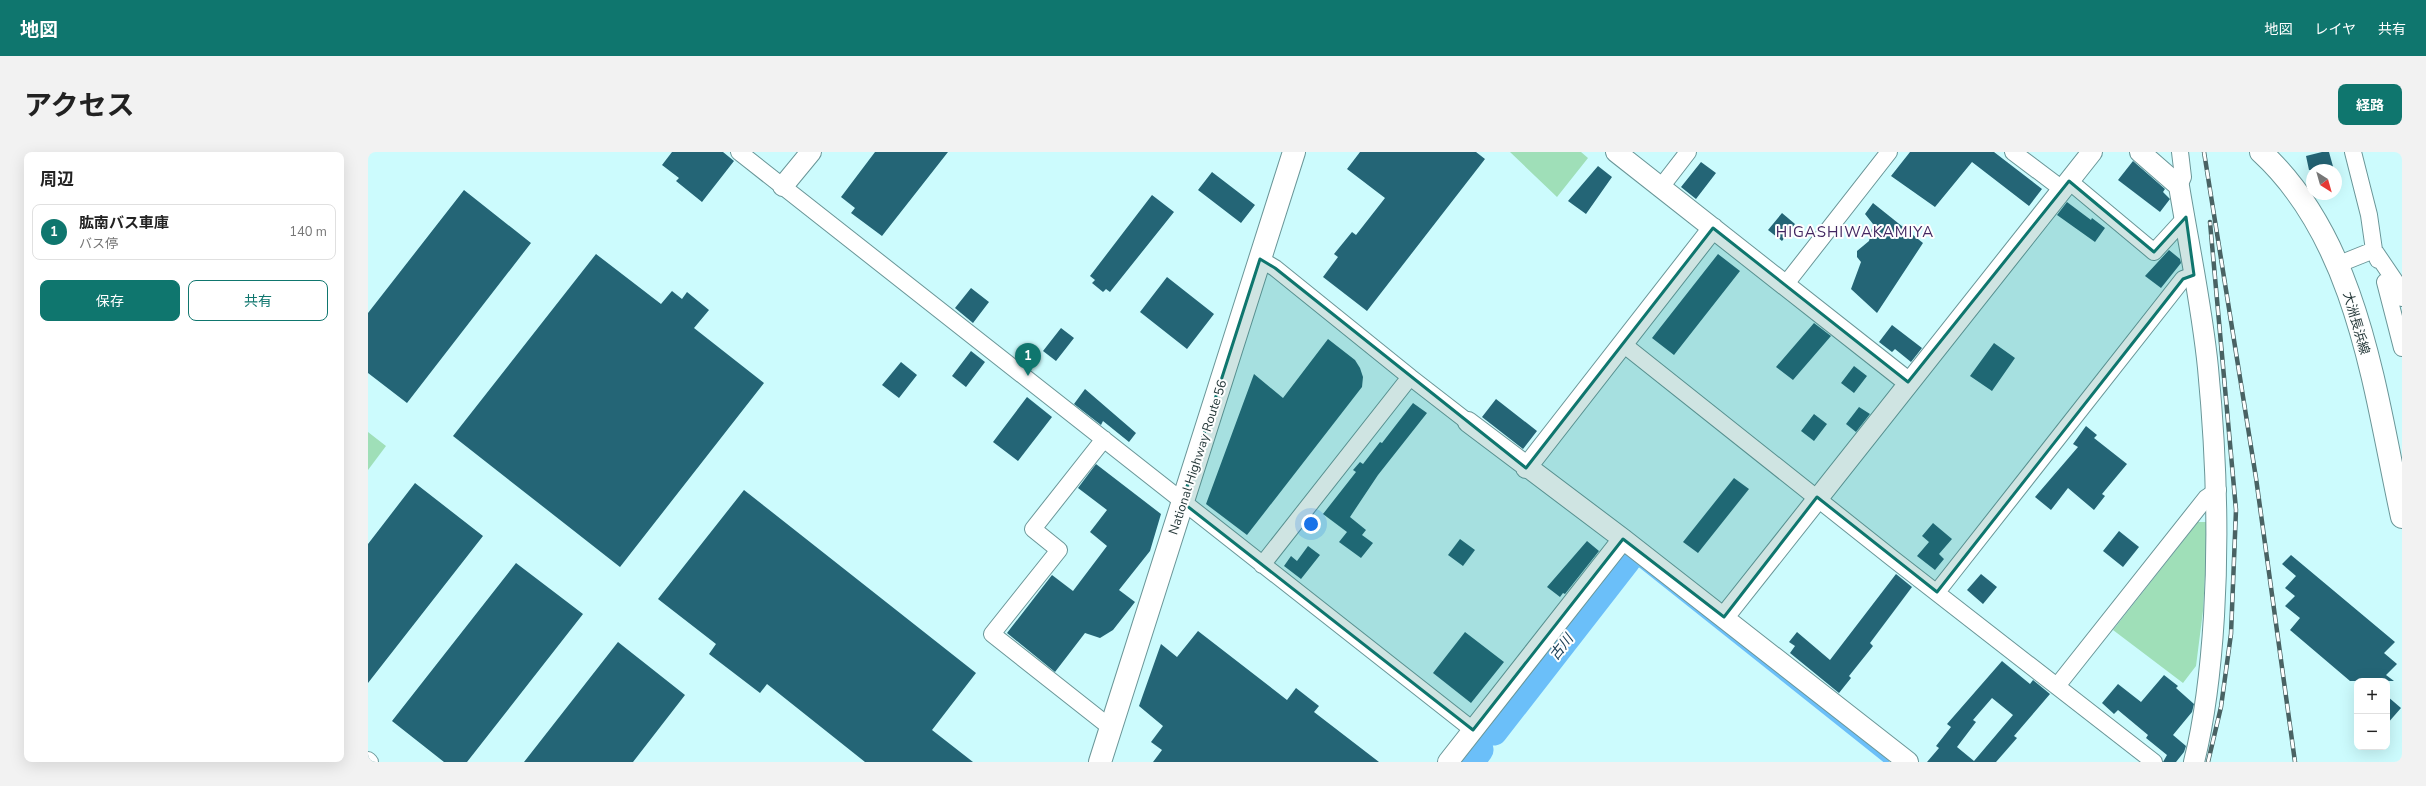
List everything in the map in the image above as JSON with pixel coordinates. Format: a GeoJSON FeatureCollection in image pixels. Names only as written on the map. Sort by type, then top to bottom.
{"type":"FeatureCollection","features":[{"type":"Feature","properties":{"kind":"main road","name":"National Highway Route 56"},"geometry":{"type":"LineString","coordinates":[[1100,762],[1294,152]]}},
{"type":"Feature","properties":{"kind":"main road","name":"大洲長浜線"},"geometry":{"type":"LineString","coordinates":[[2261,152],[2298,195],[2338,264],[2364,342],[2402,517]]}},
{"type":"Feature","properties":{"kind":"street"},"geometry":{"type":"LineString","coordinates":[[738,152],[1473,730]]}},
{"type":"Feature","properties":{"kind":"street"},"geometry":{"type":"LineString","coordinates":[[783,186],[811,152]]}},
{"type":"Feature","properties":{"kind":"street"},"geometry":{"type":"LineString","coordinates":[[1616,152],[1908,382]]}},
{"type":"Feature","properties":{"kind":"street"},"geometry":{"type":"LineString","coordinates":[[1661,187],[1688,152]]}},
{"type":"Feature","properties":{"kind":"street"},"geometry":{"type":"LineString","coordinates":[[1785,285],[1889,152]]}},
{"type":"Feature","properties":{"kind":"street"},"geometry":{"type":"LineString","coordinates":[[2013,152],[2065,185],[2154,252],[2186,217]]}},
{"type":"Feature","properties":{"kind":"street"},"geometry":{"type":"LineString","coordinates":[[1724,617],[1908,382],[2092,152]]}},
{"type":"Feature","properties":{"kind":"street"},"geometry":{"type":"LineString","coordinates":[[2140,152],[2179,186],[2186,217],[2208,367],[2218,490],[2216,580],[2212,649],[2200,736],[2194,762]]}},
{"type":"Feature","properties":{"kind":"street"},"geometry":{"type":"LineString","coordinates":[[2179,186],[2183,177],[2180,152]]}},
{"type":"Feature","properties":{"kind":"street"},"geometry":{"type":"LineString","coordinates":[[2353,152],[2369,215],[2374,250],[2392,300],[2402,348]]}},
{"type":"Feature","properties":{"kind":"street"},"geometry":{"type":"LineString","coordinates":[[1526,468],[1713,228]]}},
{"type":"Feature","properties":{"kind":"street"},"geometry":{"type":"LineString","coordinates":[[2338,264],[2374,250]]}},
{"type":"Feature","properties":{"kind":"street"},"geometry":{"type":"LineString","coordinates":[[2374,250],[2397,284],[2402,298]]}},
{"type":"Feature","properties":{"kind":"street"},"geometry":{"type":"LineString","coordinates":[[1260,259],[1275,268],[1410,378],[1526,468],[1623,539],[1908,762]]}},
{"type":"Feature","properties":{"kind":"street"},"geometry":{"type":"LineString","coordinates":[[1937,592],[2183,280],[2194,275]]}},
{"type":"Feature","properties":{"kind":"street"},"geometry":{"type":"LineString","coordinates":[[1623,344],[2154,762]]}},
{"type":"Feature","properties":{"kind":"street"},"geometry":{"type":"LineString","coordinates":[[1262,565],[1410,378]]}},
{"type":"Feature","properties":{"kind":"street"},"geometry":{"type":"LineString","coordinates":[[1104,439],[1033,529],[1059,550],[992,634],[1111,728]]}},
{"type":"Feature","properties":{"kind":"street"},"geometry":{"type":"LineString","coordinates":[[2057,686],[2206,498],[2218,490]]}},
{"type":"Feature","properties":{"kind":"street"},"geometry":{"type":"LineString","coordinates":[[1448,762],[1623,539]]}},
{"type":"Feature","properties":{"kind":"highlighted area"},"geometry":{"type":"Polygon","coordinates":[[[2069,181],[2154,252],[2186,217],[2194,275],[2183,279],[1937,592],[1817,497],[1724,617],[1623,539],[1473,730],[1182,502],[1260,259],[1275,268],[1526,468],[1713,228],[1908,382],[2069,181]]]}},
{"type":"Feature","properties":{"kind":"green space"},"geometry":{"type":"Polygon","coordinates":[[[1510,152],[1581,152],[1588,158],[1557,197],[1510,152]]]}},
{"type":"Feature","properties":{"kind":"green space"},"geometry":{"type":"Polygon","coordinates":[[[368,432],[386,446],[368,470],[368,432]]]}},
{"type":"Feature","properties":{"kind":"green space"},"geometry":{"type":"Polygon","coordinates":[[[2198,522],[2208,522],[2203,611],[2196,666],[2183,683],[2113,630],[2198,522]]]}},
{"type":"Feature","properties":{"kind":"building"},"geometry":{"type":"Polygon","coordinates":[[[672,152],[723,152],[734,161],[702,202],[676,181],[679,178],[662,165],[672,152]]]}},
{"type":"Feature","properties":{"kind":"building"},"geometry":{"type":"Polygon","coordinates":[[[875,152],[948,152],[882,236],[851,213],[855,208],[841,197],[875,152]]]}},
{"type":"Feature","properties":{"kind":"building"},"geometry":{"type":"Polygon","coordinates":[[[1360,152],[1476,152],[1485,159],[1367,311],[1323,277],[1338,257],[1334,254],[1352,232],[1356,235],[1385,198],[1347,169],[1360,152]]]}},
{"type":"Feature","properties":{"kind":"building"},"geometry":{"type":"Polygon","coordinates":[[[1910,152],[1994,152],[2042,189],[2029,206],[1972,162],[1935,207],[1891,176],[1910,152]]]}},
{"type":"Feature","properties":{"kind":"building"},"geometry":{"type":"Polygon","coordinates":[[[2329,152],[2332,164],[2308,164],[2306,156],[2329,152]]]}},
{"type":"Feature","properties":{"kind":"building"},"geometry":{"type":"Polygon","coordinates":[[[2133,161],[2165,189],[2163,192],[2170,199],[2160,212],[2118,180],[2133,161]]]}},
{"type":"Feature","properties":{"kind":"building"},"geometry":{"type":"Polygon","coordinates":[[[1701,162],[1716,173],[1696,199],[1681,187],[1701,162]]]}},
{"type":"Feature","properties":{"kind":"building"},"geometry":{"type":"Polygon","coordinates":[[[1598,166],[1612,177],[1586,214],[1568,201],[1598,166]]]}},
{"type":"Feature","properties":{"kind":"building"},"geometry":{"type":"Polygon","coordinates":[[[1212,172],[1255,205],[1241,223],[1198,190],[1212,172]]]}},
{"type":"Feature","properties":{"kind":"building"},"geometry":{"type":"Polygon","coordinates":[[[464,190],[531,243],[407,403],[368,373],[368,313],[464,190]]]}},
{"type":"Feature","properties":{"kind":"building"},"geometry":{"type":"Polygon","coordinates":[[[1152,195],[1174,212],[1110,292],[1106,289],[1103,292],[1092,283],[1095,280],[1090,276],[1152,195]]]}},
{"type":"Feature","properties":{"kind":"building"},"geometry":{"type":"Polygon","coordinates":[[[2067,202],[2091,220],[2092,218],[2105,228],[2095,242],[2057,215],[2067,202]]]}},
{"type":"Feature","properties":{"kind":"building"},"geometry":{"type":"Polygon","coordinates":[[[1873,203],[1923,243],[1877,313],[1851,289],[1861,262],[1857,257],[1857,251],[1869,241],[1873,224],[1865,214],[1873,203]]]}},
{"type":"Feature","properties":{"kind":"building"},"geometry":{"type":"Polygon","coordinates":[[[1782,213],[1795,224],[1782,241],[1768,230],[1782,213]]]}},
{"type":"Feature","properties":{"kind":"building"},"geometry":{"type":"Polygon","coordinates":[[[2169,250],[2180,259],[2181,263],[2161,288],[2145,276],[2169,250]]]}},
{"type":"Feature","properties":{"kind":"building"},"geometry":{"type":"Polygon","coordinates":[[[596,254],[661,304],[672,291],[682,299],[687,292],[709,310],[694,328],[764,383],[620,567],[453,436],[596,254]]]}},
{"type":"Feature","properties":{"kind":"building"},"geometry":{"type":"Polygon","coordinates":[[[1718,254],[1740,271],[1674,355],[1652,338],[1718,254]]]}},
{"type":"Feature","properties":{"kind":"building"},"geometry":{"type":"Polygon","coordinates":[[[1167,277],[1214,314],[1187,349],[1140,312],[1167,277]]]}},
{"type":"Feature","properties":{"kind":"building"},"geometry":{"type":"Polygon","coordinates":[[[971,288],[989,302],[973,323],[955,308],[971,288]]]}},
{"type":"Feature","properties":{"kind":"building"},"geometry":{"type":"Polygon","coordinates":[[[1814,323],[1831,336],[1793,380],[1776,367],[1814,323]]]}},
{"type":"Feature","properties":{"kind":"building"},"geometry":{"type":"Polygon","coordinates":[[[1892,325],[1922,348],[1911,362],[1895,349],[1892,352],[1879,342],[1892,325]]]}},
{"type":"Feature","properties":{"kind":"building"},"geometry":{"type":"Polygon","coordinates":[[[1061,328],[1074,338],[1056,361],[1043,351],[1061,328]]]}},
{"type":"Feature","properties":{"kind":"building"},"geometry":{"type":"Polygon","coordinates":[[[1328,339],[1355,360],[1363,377],[1362,387],[1247,535],[1206,504],[1254,374],[1283,398],[1328,339]]]}},
{"type":"Feature","properties":{"kind":"building"},"geometry":{"type":"Polygon","coordinates":[[[1994,343],[2015,358],[1992,391],[1970,376],[1994,343]]]}},
{"type":"Feature","properties":{"kind":"building"},"geometry":{"type":"Polygon","coordinates":[[[971,351],[985,362],[966,387],[952,376],[971,351]]]}},
{"type":"Feature","properties":{"kind":"building"},"geometry":{"type":"Polygon","coordinates":[[[901,362],[917,375],[899,398],[882,385],[901,362]]]}},
{"type":"Feature","properties":{"kind":"building"},"geometry":{"type":"Polygon","coordinates":[[[1854,366],[1867,376],[1854,393],[1841,383],[1854,366]]]}},
{"type":"Feature","properties":{"kind":"building"},"geometry":{"type":"Polygon","coordinates":[[[1085,389],[1136,433],[1129,442],[1103,421],[1101,425],[1074,404],[1085,389]]]}},
{"type":"Feature","properties":{"kind":"building"},"geometry":{"type":"Polygon","coordinates":[[[1027,397],[1052,417],[1018,461],[993,442],[1027,397]]]}},
{"type":"Feature","properties":{"kind":"building"},"geometry":{"type":"Polygon","coordinates":[[[1496,399],[1537,431],[1523,449],[1482,417],[1496,399]]]}},
{"type":"Feature","properties":{"kind":"building"},"geometry":{"type":"Polygon","coordinates":[[[1413,403],[1427,413],[1378,475],[1350,517],[1366,530],[1362,535],[1373,543],[1361,558],[1339,542],[1347,532],[1323,514],[1356,472],[1353,470],[1360,462],[1363,464],[1380,442],[1382,443],[1413,403]]]}},
{"type":"Feature","properties":{"kind":"building"},"geometry":{"type":"Polygon","coordinates":[[[1859,407],[1870,414],[1856,432],[1846,424],[1859,407]]]}},
{"type":"Feature","properties":{"kind":"building"},"geometry":{"type":"Polygon","coordinates":[[[1814,414],[1827,424],[1814,441],[1801,431],[1814,414]]]}},
{"type":"Feature","properties":{"kind":"building"},"geometry":{"type":"Polygon","coordinates":[[[2086,426],[2097,435],[2094,438],[2127,464],[2102,494],[2105,496],[2094,510],[2068,488],[2051,510],[2035,497],[2078,447],[2073,444],[2086,426]]]}},
{"type":"Feature","properties":{"kind":"building"},"geometry":{"type":"Polygon","coordinates":[[[1096,464],[1161,514],[1150,551],[1119,590],[1135,602],[1113,630],[1100,638],[1085,633],[1055,672],[1007,633],[1052,575],[1073,591],[1107,546],[1090,532],[1107,510],[1078,488],[1096,464]]]}},
{"type":"Feature","properties":{"kind":"building"},"geometry":{"type":"Polygon","coordinates":[[[1734,478],[1749,489],[1698,553],[1683,542],[1734,478]]]}},
{"type":"Feature","properties":{"kind":"building"},"geometry":{"type":"Polygon","coordinates":[[[415,483],[483,536],[368,683],[368,544],[415,483]]]}},
{"type":"Feature","properties":{"kind":"building"},"geometry":{"type":"Polygon","coordinates":[[[744,490],[976,673],[932,730],[973,762],[865,762],[767,684],[760,693],[709,654],[716,644],[658,599],[744,490]]]}},
{"type":"Feature","properties":{"kind":"building"},"geometry":{"type":"Polygon","coordinates":[[[1933,523],[1952,539],[1939,554],[1944,559],[1935,570],[1917,556],[1929,542],[1922,536],[1933,523]]]}},
{"type":"Feature","properties":{"kind":"building"},"geometry":{"type":"Polygon","coordinates":[[[2119,531],[2139,547],[2123,567],[2103,551],[2119,531]]]}},
{"type":"Feature","properties":{"kind":"building"},"geometry":{"type":"Polygon","coordinates":[[[1460,539],[1475,550],[1463,566],[1448,555],[1460,539]]]}},
{"type":"Feature","properties":{"kind":"building"},"geometry":{"type":"Polygon","coordinates":[[[1587,541],[1599,551],[1565,594],[1563,593],[1560,597],[1547,587],[1587,541]]]}},
{"type":"Feature","properties":{"kind":"building"},"geometry":{"type":"Polygon","coordinates":[[[1308,546],[1320,555],[1301,579],[1284,566],[1291,556],[1297,561],[1308,546]]]}},
{"type":"Feature","properties":{"kind":"building"},"geometry":{"type":"Polygon","coordinates":[[[2291,555],[2395,642],[2384,653],[2397,664],[2386,675],[2390,678],[2354,678],[2354,681],[2350,681],[2290,630],[2300,618],[2285,606],[2295,596],[2285,588],[2296,576],[2282,564],[2291,555]]]}},
{"type":"Feature","properties":{"kind":"building"},"geometry":{"type":"Polygon","coordinates":[[[516,563],[583,614],[467,762],[444,762],[392,721],[516,563]]]}},
{"type":"Feature","properties":{"kind":"building"},"geometry":{"type":"Polygon","coordinates":[[[1896,574],[1912,587],[1870,643],[1873,646],[1849,676],[1851,678],[1839,693],[1790,653],[1795,646],[1789,642],[1797,632],[1830,660],[1896,574]]]}},
{"type":"Feature","properties":{"kind":"building"},"geometry":{"type":"Polygon","coordinates":[[[1981,574],[1997,587],[1983,604],[1967,590],[1981,574]]]}},
{"type":"Feature","properties":{"kind":"building"},"geometry":{"type":"Polygon","coordinates":[[[1198,631],[1287,700],[1296,688],[1319,706],[1314,712],[1379,762],[1153,762],[1162,750],[1151,742],[1163,726],[1139,706],[1161,644],[1177,657],[1198,631]]]}},
{"type":"Feature","properties":{"kind":"building"},"geometry":{"type":"Polygon","coordinates":[[[1465,632],[1504,662],[1471,703],[1433,673],[1465,632]]]}},
{"type":"Feature","properties":{"kind":"building"},"geometry":{"type":"Polygon","coordinates":[[[618,642],[685,695],[633,762],[524,762],[618,642]]]}},
{"type":"Feature","properties":{"kind":"building"},"geometry":{"type":"Polygon","coordinates":[[[2002,661],[2030,684],[2033,680],[2050,694],[2014,736],[2017,738],[1996,762],[1927,762],[1939,748],[1936,746],[1951,727],[1947,724],[2002,661]],[[1992,698],[1973,720],[1976,722],[1957,747],[1974,761],[2013,715],[1992,698]]]}},
{"type":"Feature","properties":{"kind":"building"},"geometry":{"type":"Polygon","coordinates":[[[2164,675],[2178,686],[2176,688],[2194,704],[2192,712],[2173,735],[2186,746],[2184,752],[2176,762],[2163,762],[2167,755],[2146,738],[2148,735],[2118,710],[2114,714],[2102,703],[2118,684],[2141,702],[2164,675]]]}},
{"type":"Feature","properties":{"kind":"building"},"geometry":{"type":"Polygon","coordinates":[[[2390,699],[2401,708],[2390,721],[2390,699]]]}},
{"type":"Feature","properties":{"kind":"waterway"},"geometry":{"type":"LineString","coordinates":[[1627,561],[1641,566],[1887,762]]}},
{"type":"Feature","properties":{"kind":"waterway","name":"古川"},"geometry":{"type":"LineString","coordinates":[[1494,732],[1627,561]]}},
{"type":"Feature","properties":{"kind":"waterway","name":"古川"},"geometry":{"type":"LineString","coordinates":[[1471,762],[1480,750]]}},
{"type":"Feature","properties":{"kind":"railway"},"geometry":{"type":"LineString","coordinates":[[2204,152],[2256,478],[2295,762]]}},
{"type":"Feature","properties":{"kind":"railway"},"geometry":{"type":"LineString","coordinates":[[2208,762],[2221,707],[2231,634],[2236,510],[2210,222]]}},
{"type":"Feature","properties":{"kind":"place","name":"肱南バス車庫"},"geometry":{"type":"Point","coordinates":[1028,376]}},
{"type":"Feature","properties":{"kind":"district","name":"HIGASHIWAKAMIYA"},"geometry":{"type":"Point","coordinates":[1855,232]}}]}
